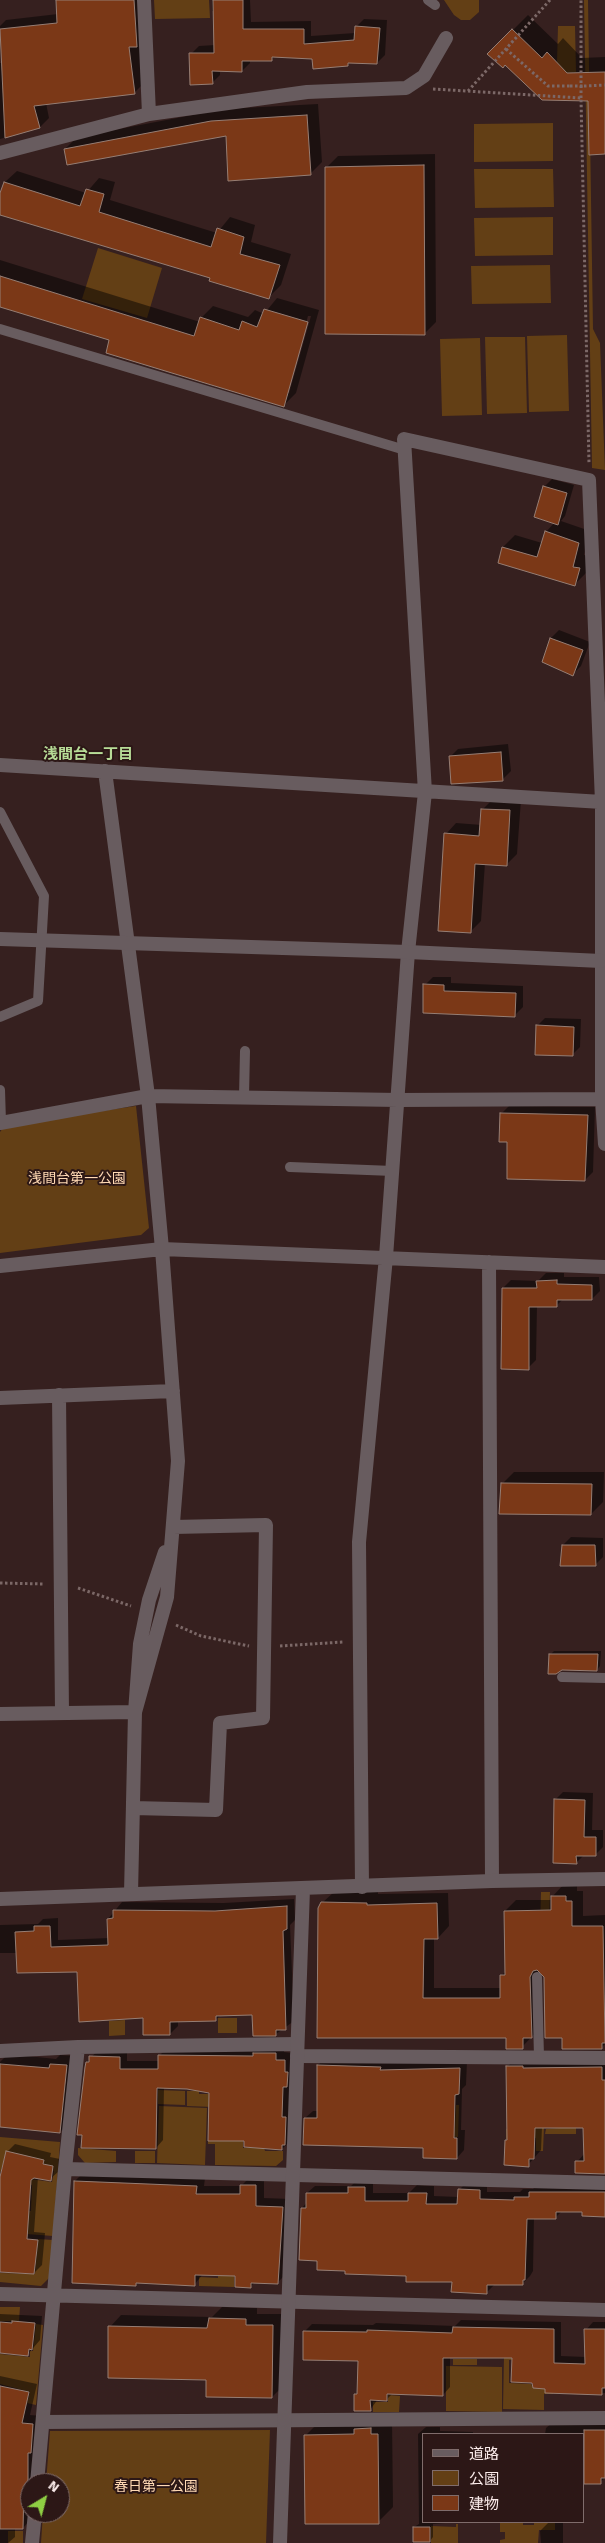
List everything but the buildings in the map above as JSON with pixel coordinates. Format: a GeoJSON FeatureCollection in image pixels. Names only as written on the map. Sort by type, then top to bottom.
{"type":"FeatureCollection","features":[{"type":"Feature","properties":{"kind":"street"},"geometry":{"type":"LineString","coordinates":[[144,0],[149,114]]}},
{"type":"Feature","properties":{"kind":"street"},"geometry":{"type":"LineString","coordinates":[[0,152],[149,114],[307,92],[406,88],[424,76],[446,38]]}},
{"type":"Feature","properties":{"kind":"street"},"geometry":{"type":"LineString","coordinates":[[362,1887],[359,1542],[386,1257],[408,952],[425,792],[404,439],[590,480],[602,802],[602,1099],[605,1144]]}},
{"type":"Feature","properties":{"kind":"street"},"geometry":{"type":"LineString","coordinates":[[0,765],[602,802]]}},
{"type":"Feature","properties":{"kind":"street"},"geometry":{"type":"LineString","coordinates":[[105,771],[148,1096],[178,1461],[173,1527],[149,1600],[140,1644],[135,1712],[131,1894]]}},
{"type":"Feature","properties":{"kind":"street"},"geometry":{"type":"LineString","coordinates":[[0,940],[408,952],[601,961]]}},
{"type":"Feature","properties":{"kind":"street"},"geometry":{"type":"LineString","coordinates":[[0,1123],[148,1096],[398,1100],[602,1099]]}},
{"type":"Feature","properties":{"kind":"street"},"geometry":{"type":"LineString","coordinates":[[0,1266],[162,1249],[605,1267]]}},
{"type":"Feature","properties":{"kind":"street"},"geometry":{"type":"LineString","coordinates":[[489,1262],[492,1881]]}},
{"type":"Feature","properties":{"kind":"street"},"geometry":{"type":"LineString","coordinates":[[0,1398],[173,1391]]}},
{"type":"Feature","properties":{"kind":"street"},"geometry":{"type":"LineString","coordinates":[[59,1396],[62,1713]]}},
{"type":"Feature","properties":{"kind":"street"},"geometry":{"type":"LineString","coordinates":[[133,1808],[216,1810],[220,1723],[263,1718],[266,1525],[173,1527]]}},
{"type":"Feature","properties":{"kind":"street"},"geometry":{"type":"LineString","coordinates":[[0,1714],[135,1712]]}},
{"type":"Feature","properties":{"kind":"street"},"geometry":{"type":"LineString","coordinates":[[0,1899],[492,1881],[605,1879]]}},
{"type":"Feature","properties":{"kind":"street"},"geometry":{"type":"LineString","coordinates":[[280,2543],[303,1889]]}},
{"type":"Feature","properties":{"kind":"street"},"geometry":{"type":"LineString","coordinates":[[38,2473],[65,2169],[78,2047]]}},
{"type":"Feature","properties":{"kind":"street"},"geometry":{"type":"LineString","coordinates":[[0,2051],[78,2047],[297,2050],[605,2058]]}},
{"type":"Feature","properties":{"kind":"street"},"geometry":{"type":"LineString","coordinates":[[65,2169],[605,2184]]}},
{"type":"Feature","properties":{"kind":"street"},"geometry":{"type":"LineString","coordinates":[[0,2294],[605,2310]]}},
{"type":"Feature","properties":{"kind":"street"},"geometry":{"type":"LineString","coordinates":[[43,2422],[283,2422],[605,2418]]}},
{"type":"Feature","properties":{"kind":"street"},"geometry":{"type":"LineString","coordinates":[[32,2543],[34,2523]]}},
{"type":"Feature","properties":{"kind":"lane"},"geometry":{"type":"LineString","coordinates":[[0,329],[404,450]]}},
{"type":"Feature","properties":{"kind":"lane"},"geometry":{"type":"LineString","coordinates":[[0,812],[44,896],[38,1001],[0,1017]]}},
{"type":"Feature","properties":{"kind":"lane"},"geometry":{"type":"LineString","coordinates":[[244,1097],[245,1051]]}},
{"type":"Feature","properties":{"kind":"lane"},"geometry":{"type":"LineString","coordinates":[[0,1090],[0,1123]]}},
{"type":"Feature","properties":{"kind":"lane"},"geometry":{"type":"LineString","coordinates":[[290,1167],[392,1171]]}},
{"type":"Feature","properties":{"kind":"lane"},"geometry":{"type":"LineString","coordinates":[[562,1677],[605,1678]]}},
{"type":"Feature","properties":{"kind":"lane"},"geometry":{"type":"LineString","coordinates":[[538,1977],[539,2056]]}},
{"type":"Feature","properties":{"kind":"path"},"geometry":{"type":"LineString","coordinates":[[468,91],[550,0]]}},
{"type":"Feature","properties":{"kind":"path"},"geometry":{"type":"LineString","coordinates":[[581,0],[581,98],[590,480]]}},
{"type":"Feature","properties":{"kind":"path"},"geometry":{"type":"LineString","coordinates":[[506,50],[548,86],[605,85]]}},
{"type":"Feature","properties":{"kind":"path"},"geometry":{"type":"LineString","coordinates":[[406,88],[581,98]]}},
{"type":"Feature","properties":{"kind":"green space"},"geometry":{"type":"Polygon","coordinates":[[[154,0],[209,0],[210,18],[155,19],[154,0]]]}},
{"type":"Feature","properties":{"kind":"green space"},"geometry":{"type":"Polygon","coordinates":[[[444,0],[479,0],[479,12],[470,20],[461,20],[454,15],[444,0]]]}},
{"type":"Feature","properties":{"kind":"green space"},"geometry":{"type":"Polygon","coordinates":[[[584,0],[588,0],[593,329],[600,343],[605,470],[592,468],[584,0]]]}},
{"type":"Feature","properties":{"kind":"green space"},"geometry":{"type":"Polygon","coordinates":[[[558,26],[575,26],[576,72],[567,73],[557,63],[558,26]]]}},
{"type":"Feature","properties":{"kind":"green space"},"geometry":{"type":"Polygon","coordinates":[[[553,123],[553,161],[474,162],[474,124],[553,123]]]}},
{"type":"Feature","properties":{"kind":"green space"},"geometry":{"type":"Polygon","coordinates":[[[474,169],[553,169],[554,207],[475,208],[474,169]]]}},
{"type":"Feature","properties":{"kind":"green space"},"geometry":{"type":"Polygon","coordinates":[[[553,217],[553,255],[475,256],[474,218],[553,217]]]}},
{"type":"Feature","properties":{"kind":"green space"},"geometry":{"type":"Polygon","coordinates":[[[98,248],[162,268],[147,318],[82,299],[98,248]]]}},
{"type":"Feature","properties":{"kind":"green space"},"geometry":{"type":"Polygon","coordinates":[[[550,265],[551,303],[472,304],[471,266],[550,265]]]}},
{"type":"Feature","properties":{"kind":"green space"},"geometry":{"type":"Polygon","coordinates":[[[567,335],[569,411],[529,412],[527,336],[567,335]]]}},
{"type":"Feature","properties":{"kind":"green space"},"geometry":{"type":"Polygon","coordinates":[[[485,337],[525,337],[527,413],[487,414],[485,337]]]}},
{"type":"Feature","properties":{"kind":"green space"},"geometry":{"type":"Polygon","coordinates":[[[480,338],[482,415],[442,416],[440,339],[480,338]]]}},
{"type":"Feature","properties":{"kind":"green space","name":"浅間台第一公園"},"geometry":{"type":"Polygon","coordinates":[[[136,1106],[149,1228],[141,1235],[0,1253],[0,1132],[5,1125],[136,1106]]]}},
{"type":"Feature","properties":{"kind":"green space"},"geometry":{"type":"Polygon","coordinates":[[[541,1892],[550,1892],[549,1921],[540,1929],[541,1892]]]}},
{"type":"Feature","properties":{"kind":"green space"},"geometry":{"type":"Polygon","coordinates":[[[218,2018],[237,2018],[237,2033],[218,2033],[218,2018]]]}},
{"type":"Feature","properties":{"kind":"green space"},"geometry":{"type":"Polygon","coordinates":[[[125,2020],[125,2035],[109,2036],[109,2021],[125,2020]]]}},
{"type":"Feature","properties":{"kind":"green space"},"geometry":{"type":"Polygon","coordinates":[[[158,2090],[185,2091],[185,2105],[158,2104],[158,2090]]]}},
{"type":"Feature","properties":{"kind":"green space"},"geometry":{"type":"Polygon","coordinates":[[[187,2091],[199,2091],[199,2094],[222,2094],[213,2107],[187,2106],[187,2091]]]}},
{"type":"Feature","properties":{"kind":"green space"},"geometry":{"type":"Polygon","coordinates":[[[456,2105],[459,2105],[458,2137],[436,2136],[432,2130],[455,2130],[456,2105]]]}},
{"type":"Feature","properties":{"kind":"green space"},"geometry":{"type":"Polygon","coordinates":[[[159,2106],[207,2108],[205,2165],[157,2163],[159,2106]]]}},
{"type":"Feature","properties":{"kind":"green space"},"geometry":{"type":"Polygon","coordinates":[[[544,2127],[543,2151],[536,2151],[536,2138],[506,2139],[506,2129],[544,2127]]]}},
{"type":"Feature","properties":{"kind":"green space"},"geometry":{"type":"Polygon","coordinates":[[[576,2127],[576,2134],[545,2134],[546,2129],[576,2127]]]}},
{"type":"Feature","properties":{"kind":"green space"},"geometry":{"type":"Polygon","coordinates":[[[0,2137],[60,2142],[53,2236],[0,2232],[0,2209],[31,2211],[32,2185],[0,2182],[0,2175],[52,2182],[54,2171],[52,2170],[53,2166],[44,2164],[44,2160],[5,2157],[0,2173],[0,2137]]]}},
{"type":"Feature","properties":{"kind":"green space"},"geometry":{"type":"Polygon","coordinates":[[[208,2140],[243,2141],[243,2148],[264,2148],[265,2151],[283,2151],[283,2160],[276,2166],[215,2165],[215,2144],[208,2144],[208,2140]]]}},
{"type":"Feature","properties":{"kind":"green space"},"geometry":{"type":"Polygon","coordinates":[[[78,2148],[116,2151],[116,2162],[85,2163],[78,2155],[78,2148]]]}},
{"type":"Feature","properties":{"kind":"green space"},"geometry":{"type":"Polygon","coordinates":[[[135,2151],[155,2151],[155,2163],[135,2163],[135,2151]]]}},
{"type":"Feature","properties":{"kind":"green space"},"geometry":{"type":"Polygon","coordinates":[[[38,2239],[53,2240],[49,2278],[41,2286],[0,2282],[0,2273],[35,2274],[38,2239]]]}},
{"type":"Feature","properties":{"kind":"green space"},"geometry":{"type":"Polygon","coordinates":[[[218,2260],[234,2260],[234,2287],[199,2286],[199,2277],[218,2278],[218,2260]]]}},
{"type":"Feature","properties":{"kind":"green space"},"geometry":{"type":"Polygon","coordinates":[[[0,2307],[20,2307],[19,2321],[0,2321],[0,2307]]]}},
{"type":"Feature","properties":{"kind":"green space"},"geometry":{"type":"Polygon","coordinates":[[[36,2324],[43,2325],[36,2405],[27,2403],[30,2392],[0,2384],[0,2354],[30,2357],[30,2351],[33,2351],[36,2324]]]}},
{"type":"Feature","properties":{"kind":"green space"},"geometry":{"type":"Polygon","coordinates":[[[504,2356],[516,2357],[515,2360],[509,2360],[509,2383],[531,2384],[533,2388],[554,2387],[553,2394],[544,2394],[544,2410],[503,2409],[504,2356]]]}},
{"type":"Feature","properties":{"kind":"green space"},"geometry":{"type":"Polygon","coordinates":[[[453,2359],[477,2359],[477,2365],[453,2365],[453,2359]]]}},
{"type":"Feature","properties":{"kind":"green space"},"geometry":{"type":"Polygon","coordinates":[[[446,2366],[502,2367],[502,2412],[446,2411],[446,2366]]]}},
{"type":"Feature","properties":{"kind":"green space"},"geometry":{"type":"Polygon","coordinates":[[[388,2395],[400,2396],[399,2412],[373,2412],[373,2402],[388,2402],[388,2395]]]}},
{"type":"Feature","properties":{"kind":"green space","name":"春日第一公園"},"geometry":{"type":"Polygon","coordinates":[[[270,2430],[266,2543],[41,2543],[42,2523],[70,2523],[70,2473],[47,2473],[50,2431],[270,2430]]]}},
{"type":"Feature","properties":{"kind":"green space"},"geometry":{"type":"Polygon","coordinates":[[[500,2523],[534,2525],[534,2523],[555,2523],[555,2530],[539,2530],[538,2543],[500,2543],[500,2540],[505,2539],[505,2532],[500,2532],[500,2523]]]}},
{"type":"Feature","properties":{"kind":"green space"},"geometry":{"type":"Polygon","coordinates":[[[456,2524],[458,2524],[458,2543],[431,2543],[431,2526],[456,2527],[456,2524]]]}},
{"type":"Feature","properties":{"kind":"green space"},"geometry":{"type":"Polygon","coordinates":[[[8,2531],[23,2531],[23,2543],[8,2543],[8,2531]]]}},
{"type":"Feature","properties":{"kind":"district","name":"浅間台一丁目"},"geometry":{"type":"Point","coordinates":[88,755]}}]}
